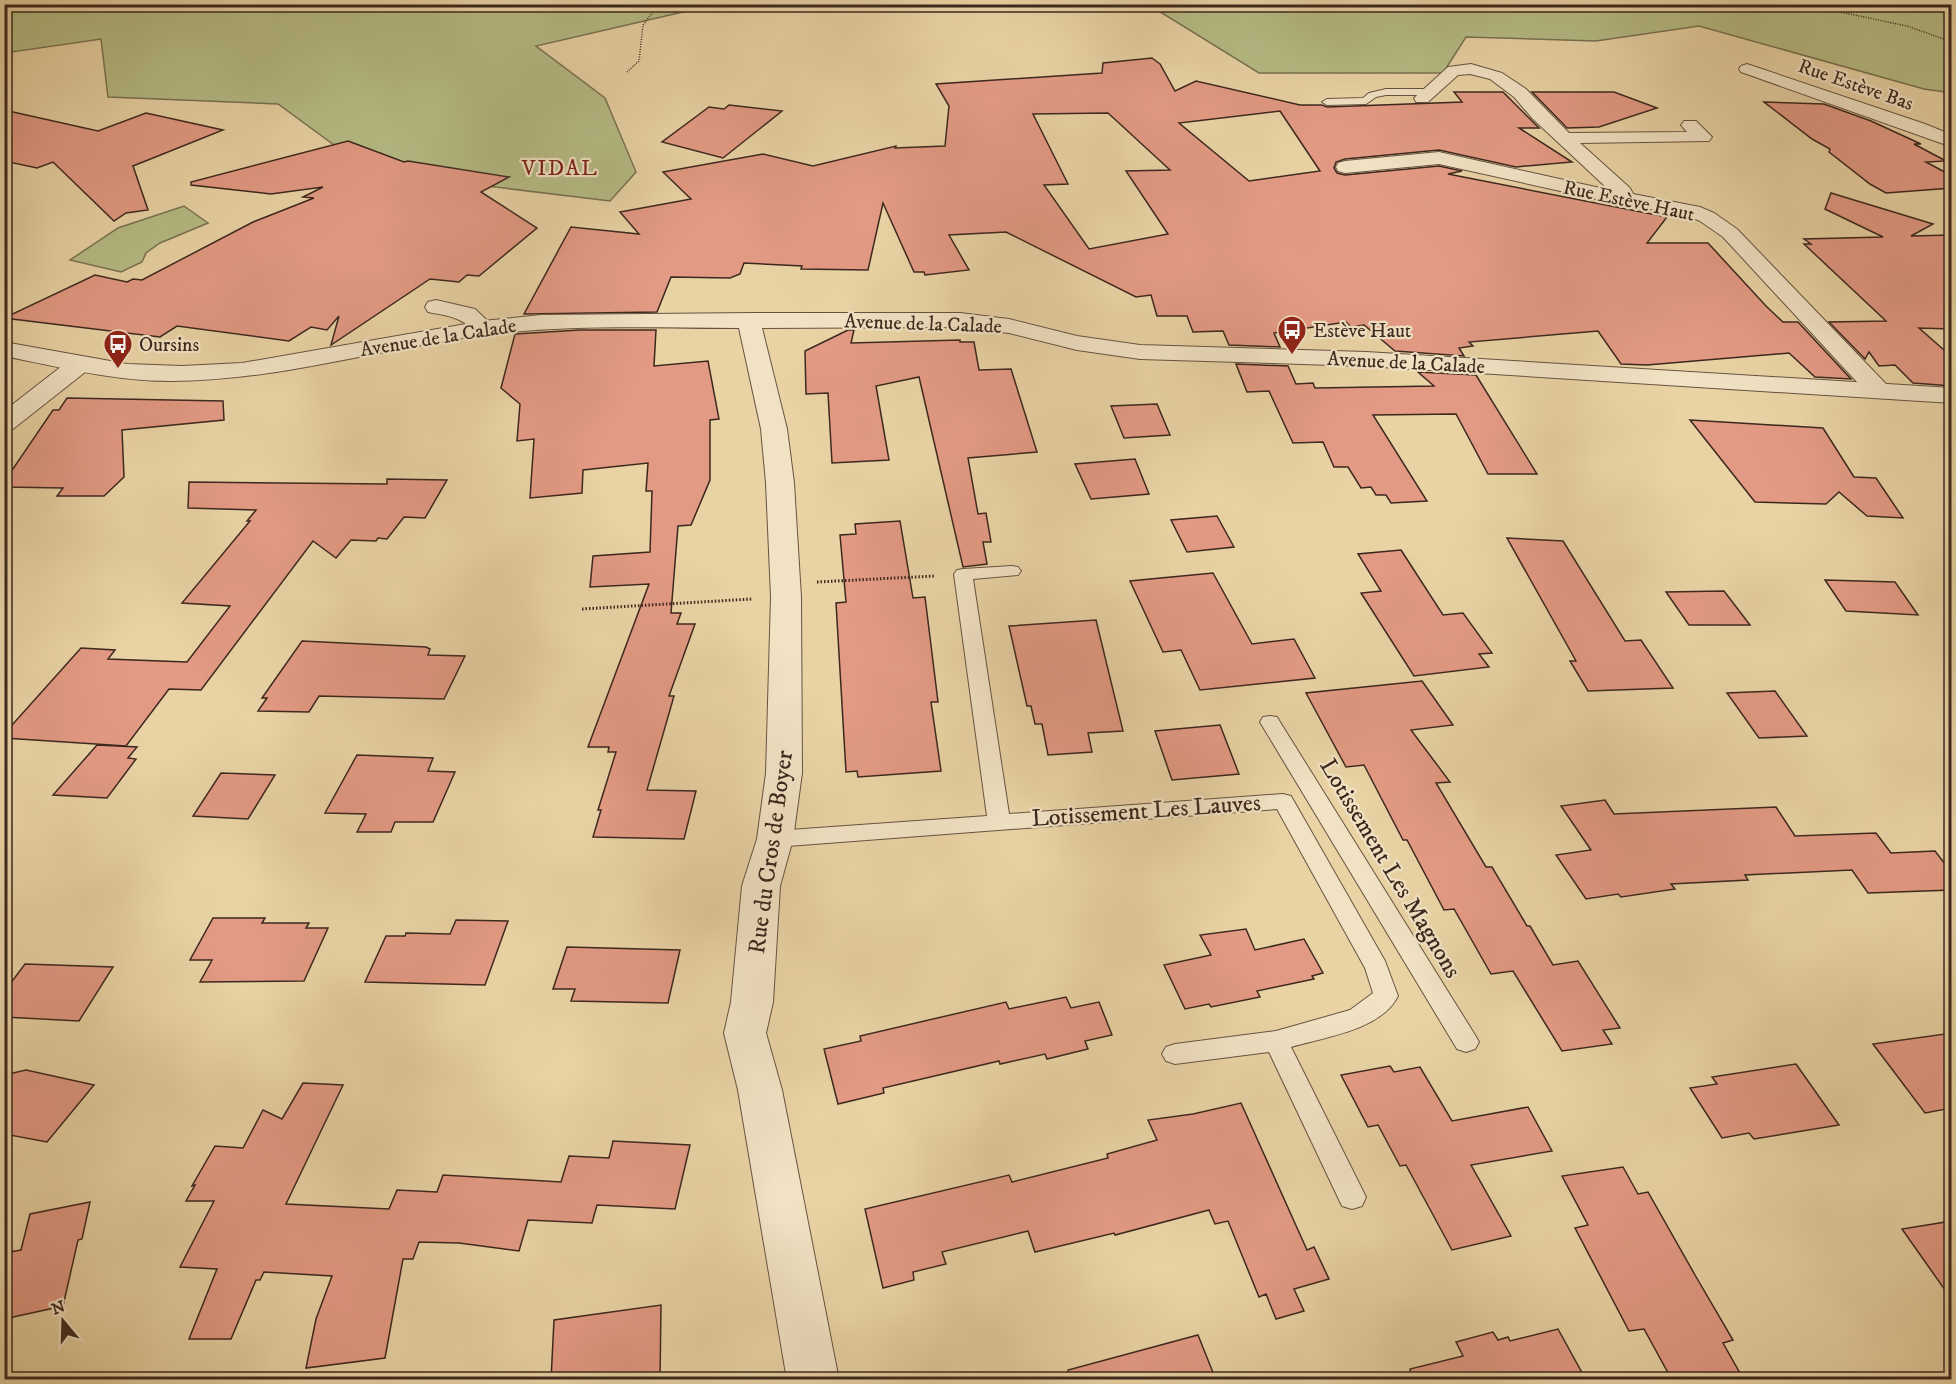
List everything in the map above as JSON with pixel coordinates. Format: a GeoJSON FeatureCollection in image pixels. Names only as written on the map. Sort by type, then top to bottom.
{"type":"FeatureCollection","features":[{"type":"Feature","properties":{"kind":"street"},"geometry":{"type":"LineString","coordinates":[[1425,95],[1454,70],[1471,69],[1489,74],[1520,93],[1539,115],[1567,138],[1623,192],[1625,199]]}},
{"type":"Feature","properties":{"kind":"street","name":"Rue Estève Bas"},"geometry":{"type":"LineString","coordinates":[[1747,69],[1919,128],[1952,142]]}},
{"type":"Feature","properties":{"kind":"street"},"geometry":{"type":"LineString","coordinates":[[1567,138],[1703,137],[1690,125]]}},
{"type":"Feature","properties":{"kind":"street","name":"Rue Estève Haut"},"geometry":{"type":"LineString","coordinates":[[1345,167],[1439,158],[1625,199],[1693,211],[1717,223],[1730,233],[1878,390]]}},
{"type":"Feature","properties":{"kind":"street"},"geometry":{"type":"LineString","coordinates":[[436,307],[468,314],[483,328]]}},
{"type":"Feature","properties":{"kind":"street","name":"Rue du Cros de Boyer"},"geometry":{"type":"LineString","coordinates":[[752,320],[750,325],[774,429],[780,483],[786,590],[784,773],[775,839],[761,886],[752,1002],[745,1033],[760,1090],[773,1155],[813,1380]]}},
{"type":"Feature","properties":{"kind":"street","name":"Avenue de la Calade"},"geometry":{"type":"LineString","coordinates":[[4,349],[80,364],[144,373],[204,374],[483,328],[541,322],[960,320],[1009,326],[1077,343],[1140,352],[1366,359],[1952,396]]}},
{"type":"Feature","properties":{"kind":"street"},"geometry":{"type":"LineString","coordinates":[[4,424],[80,364]]}},
{"type":"Feature","properties":{"kind":"lane"},"geometry":{"type":"LineString","coordinates":[[1327,102],[1366,101],[1373,95],[1386,93],[1425,95]]}},
{"type":"Feature","properties":{"kind":"lane"},"geometry":{"type":"LineString","coordinates":[[999,821],[963,574],[1012,572]]}},
{"type":"Feature","properties":{"kind":"lane","name":"Lotissement Les Magnons"},"geometry":{"type":"LineString","coordinates":[[1270,722],[1466,1042]]}},
{"type":"Feature","properties":{"kind":"lane"},"geometry":{"type":"LineString","coordinates":[[1283,801],[1317,797]]}},
{"type":"Feature","properties":{"kind":"lane","name":"Lotissement Les Lauves"},"geometry":{"type":"LineString","coordinates":[[775,839],[1283,801],[1377,968],[1386,996],[1358,1018],[1276,1041],[1176,1054]]}},
{"type":"Feature","properties":{"kind":"lane"},"geometry":{"type":"LineString","coordinates":[[1276,1041],[1352,1197]]}},
{"type":"Feature","properties":{"kind":"path"},"geometry":{"type":"LineString","coordinates":[[627,72],[639,61],[643,25],[659,4]]}},
{"type":"Feature","properties":{"kind":"path"},"geometry":{"type":"LineString","coordinates":[[1802,4],[1907,26],[1952,42]]}},
{"type":"Feature","properties":{"kind":"path"},"geometry":{"type":"LineString","coordinates":[[582,609],[963,574]]}},
{"type":"Feature","properties":{"kind":"green space"},"geometry":{"type":"Polygon","coordinates":[[[4,5],[713,5],[536,46],[605,98],[636,172],[610,201],[371,172],[278,104],[108,97],[101,39],[5,53],[4,5]]]}},
{"type":"Feature","properties":{"kind":"green space"},"geometry":{"type":"Polygon","coordinates":[[[1149,5],[1951,5],[1951,93],[1924,89],[1699,26],[1596,41],[1466,37],[1443,73],[1259,73],[1149,5]]]}},
{"type":"Feature","properties":{"kind":"green space"},"geometry":{"type":"Polygon","coordinates":[[[184,206],[208,223],[160,243],[146,253],[142,262],[121,272],[70,260],[118,228],[184,206]]]}},
{"type":"Feature","properties":{"kind":"building"},"geometry":{"type":"Polygon","coordinates":[[[1152,58],[1160,64],[1175,91],[1196,81],[1300,105],[1327,107],[1462,102],[1454,92],[1503,92],[1539,128],[1519,128],[1572,162],[1516,167],[1439,150],[1345,159],[1336,162],[1334,168],[1337,173],[1345,175],[1439,166],[1462,171],[1448,174],[1667,217],[1647,243],[1708,243],[1766,306],[1783,322],[1798,322],[1851,379],[1815,377],[1789,353],[1647,365],[1621,364],[1598,331],[1469,342],[1473,346],[1459,348],[1464,356],[1395,351],[1364,325],[1351,327],[1346,322],[1274,333],[1280,347],[1229,345],[1223,331],[1193,332],[1187,316],[1157,316],[1151,295],[1136,297],[1006,232],[949,235],[969,270],[925,275],[924,272],[914,272],[883,203],[868,270],[801,269],[802,266],[744,263],[740,274],[730,278],[671,277],[657,312],[524,314],[571,227],[639,234],[620,212],[691,199],[663,172],[763,154],[813,166],[896,146],[895,148],[945,146],[949,106],[936,84],[1102,73],[1103,63],[1152,58]],[[1280,111],[1179,123],[1249,181],[1320,171],[1280,111]],[[1108,113],[1033,114],[1068,184],[1044,185],[1089,249],[1168,234],[1126,171],[1170,170],[1108,113]]]}},
{"type":"Feature","properties":{"kind":"building"},"geometry":{"type":"Polygon","coordinates":[[[1532,92],[1614,92],[1657,108],[1599,127],[1567,128],[1532,92]]]}},
{"type":"Feature","properties":{"kind":"building"},"geometry":{"type":"Polygon","coordinates":[[[1764,102],[1824,104],[1871,121],[1921,144],[1914,144],[1946,161],[1926,162],[1952,176],[1952,188],[1886,193],[1870,184],[1829,152],[1830,149],[1812,139],[1764,102]]]}},
{"type":"Feature","properties":{"kind":"building"},"geometry":{"type":"Polygon","coordinates":[[[729,105],[782,111],[723,158],[662,142],[709,107],[724,109],[729,105]]]}},
{"type":"Feature","properties":{"kind":"building"},"geometry":{"type":"Polygon","coordinates":[[[4,110],[98,131],[146,113],[223,130],[133,166],[148,210],[126,213],[114,221],[53,162],[37,168],[4,161],[4,110]]]}},
{"type":"Feature","properties":{"kind":"building"},"geometry":{"type":"Polygon","coordinates":[[[348,141],[404,162],[509,177],[481,192],[537,228],[479,276],[467,275],[459,282],[430,279],[331,345],[339,316],[327,330],[311,327],[289,341],[177,326],[160,337],[4,318],[95,275],[127,282],[133,279],[142,280],[253,222],[314,198],[303,197],[323,187],[271,194],[191,185],[191,182],[348,141]]]}},
{"type":"Feature","properties":{"kind":"building"},"geometry":{"type":"Polygon","coordinates":[[[1831,193],[1933,224],[1911,236],[1952,235],[1952,329],[1919,328],[1952,357],[1952,386],[1913,383],[1895,365],[1879,366],[1869,352],[1865,359],[1829,322],[1886,321],[1804,244],[1811,244],[1804,239],[1883,237],[1825,209],[1831,193]]]}},
{"type":"Feature","properties":{"kind":"building"},"geometry":{"type":"Polygon","coordinates":[[[580,330],[656,330],[654,366],[708,361],[719,419],[710,420],[710,480],[691,525],[678,526],[671,613],[681,613],[677,624],[695,624],[669,696],[674,696],[647,790],[696,791],[684,839],[593,837],[601,810],[598,810],[616,752],[608,752],[609,747],[588,747],[649,584],[590,587],[593,556],[650,552],[652,491],[646,491],[648,463],[583,470],[582,493],[530,498],[534,439],[517,441],[520,404],[501,388],[515,334],[580,330]]]}},
{"type":"Feature","properties":{"kind":"building"},"geometry":{"type":"Polygon","coordinates":[[[848,330],[854,330],[851,343],[960,340],[960,342],[974,342],[979,370],[1011,369],[1037,452],[968,458],[978,514],[986,513],[991,542],[983,542],[987,564],[963,567],[919,377],[876,386],[889,460],[832,463],[828,393],[806,394],[805,351],[848,330]]]}},
{"type":"Feature","properties":{"kind":"building"},"geometry":{"type":"Polygon","coordinates":[[[1236,364],[1288,366],[1296,384],[1313,383],[1315,388],[1434,386],[1418,372],[1476,375],[1537,474],[1488,474],[1456,414],[1373,415],[1427,501],[1391,503],[1386,495],[1376,495],[1371,487],[1361,488],[1348,467],[1334,467],[1323,442],[1293,443],[1269,391],[1247,392],[1236,364]]]}},
{"type":"Feature","properties":{"kind":"building"},"geometry":{"type":"Polygon","coordinates":[[[67,398],[223,401],[224,420],[122,430],[124,477],[104,496],[57,496],[63,488],[4,487],[4,482],[53,410],[59,410],[67,398]]]}},
{"type":"Feature","properties":{"kind":"building"},"geometry":{"type":"Polygon","coordinates":[[[1157,404],[1170,435],[1124,438],[1111,406],[1157,404]]]}},
{"type":"Feature","properties":{"kind":"building"},"geometry":{"type":"Polygon","coordinates":[[[1690,420],[1823,428],[1854,477],[1876,478],[1903,518],[1867,516],[1839,492],[1826,504],[1755,502],[1690,420]]]}},
{"type":"Feature","properties":{"kind":"building"},"geometry":{"type":"Polygon","coordinates":[[[1135,459],[1149,494],[1091,499],[1075,464],[1135,459]]]}},
{"type":"Feature","properties":{"kind":"building"},"geometry":{"type":"Polygon","coordinates":[[[387,479],[447,480],[425,518],[404,517],[387,539],[351,540],[336,558],[313,541],[201,690],[169,689],[126,746],[4,738],[4,734],[81,648],[115,650],[108,659],[187,662],[230,606],[182,603],[250,521],[247,521],[256,510],[188,508],[189,482],[387,484],[387,479]]]}},
{"type":"Feature","properties":{"kind":"building"},"geometry":{"type":"Polygon","coordinates":[[[1217,516],[1234,547],[1187,552],[1171,520],[1217,516]]]}},
{"type":"Feature","properties":{"kind":"building"},"geometry":{"type":"Polygon","coordinates":[[[900,521],[913,598],[925,597],[938,702],[931,702],[941,771],[858,777],[857,771],[846,772],[836,603],[846,602],[840,535],[856,534],[855,524],[900,521]]]}},
{"type":"Feature","properties":{"kind":"building"},"geometry":{"type":"Polygon","coordinates":[[[1507,538],[1563,541],[1625,641],[1641,640],[1673,688],[1588,691],[1570,661],[1576,661],[1507,538]]]}},
{"type":"Feature","properties":{"kind":"building"},"geometry":{"type":"Polygon","coordinates":[[[1401,550],[1443,615],[1463,613],[1492,653],[1479,654],[1489,667],[1414,676],[1361,593],[1381,591],[1358,554],[1401,550]]]}},
{"type":"Feature","properties":{"kind":"building"},"geometry":{"type":"Polygon","coordinates":[[[1213,573],[1252,644],[1294,639],[1315,678],[1200,690],[1181,650],[1163,652],[1130,581],[1213,573]]]}},
{"type":"Feature","properties":{"kind":"building"},"geometry":{"type":"Polygon","coordinates":[[[1825,580],[1895,582],[1918,615],[1846,611],[1825,580]]]}},
{"type":"Feature","properties":{"kind":"building"},"geometry":{"type":"Polygon","coordinates":[[[1724,591],[1750,625],[1689,625],[1666,592],[1724,591]]]}},
{"type":"Feature","properties":{"kind":"building"},"geometry":{"type":"Polygon","coordinates":[[[1096,620],[1123,731],[1088,733],[1092,752],[1048,755],[1042,724],[1035,724],[1031,706],[1027,706],[1009,626],[1096,620]]]}},
{"type":"Feature","properties":{"kind":"building"},"geometry":{"type":"Polygon","coordinates":[[[302,641],[426,647],[430,649],[428,655],[465,656],[444,699],[319,696],[309,712],[258,711],[267,698],[262,698],[302,641]]]}},
{"type":"Feature","properties":{"kind":"building"},"geometry":{"type":"Polygon","coordinates":[[[1422,681],[1453,725],[1411,730],[1450,782],[1436,783],[1486,867],[1492,867],[1553,965],[1578,961],[1620,1028],[1603,1030],[1612,1044],[1562,1051],[1513,971],[1491,974],[1454,909],[1444,910],[1407,840],[1403,840],[1364,765],[1346,767],[1306,693],[1422,681]]]}},
{"type":"Feature","properties":{"kind":"building"},"geometry":{"type":"Polygon","coordinates":[[[1775,691],[1807,736],[1759,738],[1727,693],[1775,691]]]}},
{"type":"Feature","properties":{"kind":"building"},"geometry":{"type":"Polygon","coordinates":[[[1220,725],[1239,774],[1172,780],[1155,731],[1220,725]]]}},
{"type":"Feature","properties":{"kind":"building"},"geometry":{"type":"Polygon","coordinates":[[[97,745],[137,747],[128,758],[136,759],[107,798],[53,795],[97,745]]]}},
{"type":"Feature","properties":{"kind":"building"},"geometry":{"type":"Polygon","coordinates":[[[357,755],[433,758],[428,771],[455,772],[433,822],[395,822],[391,832],[357,832],[366,814],[325,813],[357,755]]]}},
{"type":"Feature","properties":{"kind":"building"},"geometry":{"type":"Polygon","coordinates":[[[221,773],[275,775],[248,819],[193,816],[221,773]]]}},
{"type":"Feature","properties":{"kind":"building"},"geometry":{"type":"Polygon","coordinates":[[[1605,800],[1614,814],[1776,807],[1795,836],[1876,833],[1891,853],[1935,851],[1952,873],[1952,890],[1868,893],[1852,870],[1745,875],[1748,880],[1671,884],[1675,889],[1621,897],[1618,894],[1586,899],[1556,855],[1591,850],[1561,806],[1605,800]]]}},
{"type":"Feature","properties":{"kind":"building"},"geometry":{"type":"Polygon","coordinates":[[[213,918],[265,918],[262,923],[309,923],[306,928],[328,928],[304,981],[200,982],[212,960],[190,960],[213,918]]]}},
{"type":"Feature","properties":{"kind":"building"},"geometry":{"type":"Polygon","coordinates":[[[456,920],[508,921],[485,985],[365,982],[386,936],[405,936],[406,933],[450,934],[456,920]]]}},
{"type":"Feature","properties":{"kind":"building"},"geometry":{"type":"Polygon","coordinates":[[[1246,929],[1255,950],[1304,939],[1323,973],[1312,976],[1314,979],[1257,991],[1260,997],[1211,1007],[1209,1004],[1185,1009],[1164,965],[1211,955],[1200,935],[1246,929]]]}},
{"type":"Feature","properties":{"kind":"building"},"geometry":{"type":"Polygon","coordinates":[[[567,947],[680,950],[668,1003],[571,1001],[575,989],[553,989],[567,947]]]}},
{"type":"Feature","properties":{"kind":"building"},"geometry":{"type":"Polygon","coordinates":[[[25,964],[113,967],[79,1021],[4,1017],[4,992],[25,964]]]}},
{"type":"Feature","properties":{"kind":"building"},"geometry":{"type":"Polygon","coordinates":[[[1066,997],[1071,1008],[1099,1002],[1112,1035],[1085,1041],[1088,1049],[1047,1059],[1045,1054],[1000,1064],[999,1061],[883,1088],[884,1093],[838,1104],[824,1049],[861,1041],[860,1036],[1006,1002],[1009,1009],[1066,997]]]}},
{"type":"Feature","properties":{"kind":"building"},"geometry":{"type":"Polygon","coordinates":[[[1952,1033],[1952,1108],[1925,1113],[1873,1044],[1952,1033]]]}},
{"type":"Feature","properties":{"kind":"building"},"geometry":{"type":"Polygon","coordinates":[[[1796,1064],[1839,1125],[1754,1139],[1749,1133],[1722,1138],[1690,1088],[1717,1084],[1712,1077],[1796,1064]]]}},
{"type":"Feature","properties":{"kind":"building"},"geometry":{"type":"Polygon","coordinates":[[[1390,1066],[1394,1072],[1420,1067],[1452,1121],[1528,1107],[1552,1151],[1471,1165],[1511,1236],[1452,1250],[1406,1165],[1400,1166],[1378,1125],[1368,1127],[1341,1075],[1390,1066]]]}},
{"type":"Feature","properties":{"kind":"building"},"geometry":{"type":"Polygon","coordinates":[[[26,1070],[94,1085],[47,1142],[4,1134],[4,1075],[26,1070]]]}},
{"type":"Feature","properties":{"kind":"building"},"geometry":{"type":"Polygon","coordinates":[[[303,1083],[343,1085],[286,1204],[389,1209],[397,1190],[437,1192],[443,1175],[561,1182],[569,1156],[609,1158],[613,1141],[690,1145],[675,1209],[597,1205],[592,1223],[528,1220],[519,1251],[459,1243],[419,1242],[413,1259],[403,1259],[385,1358],[306,1368],[316,1319],[332,1276],[264,1272],[260,1280],[256,1280],[231,1339],[189,1339],[217,1269],[180,1267],[214,1201],[186,1201],[195,1185],[192,1186],[215,1146],[243,1148],[263,1110],[282,1119],[303,1083]]]}},
{"type":"Feature","properties":{"kind":"building"},"geometry":{"type":"Polygon","coordinates":[[[1241,1103],[1307,1250],[1314,1247],[1329,1279],[1294,1289],[1304,1311],[1276,1319],[1266,1294],[1259,1297],[1228,1221],[1215,1224],[1209,1210],[1115,1235],[1114,1233],[1035,1252],[1028,1231],[942,1252],[946,1264],[913,1272],[914,1280],[883,1288],[865,1209],[1009,1175],[1012,1182],[1108,1158],[1107,1154],[1157,1140],[1148,1120],[1193,1114],[1241,1103]]]}},
{"type":"Feature","properties":{"kind":"building"},"geometry":{"type":"Polygon","coordinates":[[[1623,1167],[1638,1194],[1648,1192],[1733,1340],[1723,1343],[1741,1375],[1717,1380],[1672,1380],[1644,1329],[1629,1331],[1575,1228],[1588,1225],[1562,1176],[1623,1167]]]}},
{"type":"Feature","properties":{"kind":"building"},"geometry":{"type":"Polygon","coordinates":[[[90,1202],[82,1239],[78,1240],[63,1306],[4,1319],[4,1253],[21,1250],[30,1214],[90,1202]]]}},
{"type":"Feature","properties":{"kind":"building"},"geometry":{"type":"Polygon","coordinates":[[[1952,1221],[1952,1300],[1902,1229],[1952,1221]]]}},
{"type":"Feature","properties":{"kind":"building"},"geometry":{"type":"Polygon","coordinates":[[[661,1305],[660,1380],[551,1380],[554,1320],[661,1305]]]}},
{"type":"Feature","properties":{"kind":"building"},"geometry":{"type":"Polygon","coordinates":[[[1558,1329],[1586,1380],[1411,1380],[1410,1369],[1463,1356],[1456,1342],[1493,1332],[1498,1340],[1508,1337],[1510,1341],[1558,1329]]]}},
{"type":"Feature","properties":{"kind":"building"},"geometry":{"type":"Polygon","coordinates":[[[1198,1335],[1216,1380],[1069,1380],[1068,1370],[1198,1335]]]}},
{"type":"Feature","properties":{"kind":"place","name":"Estève Haut"},"geometry":{"type":"Point","coordinates":[1292,356]}},
{"type":"Feature","properties":{"kind":"place","name":"Oursins"},"geometry":{"type":"Point","coordinates":[118,370]}},
{"type":"Feature","properties":{"kind":"district","name":"VIDAL"},"geometry":{"type":"Point","coordinates":[560,167]}}]}
